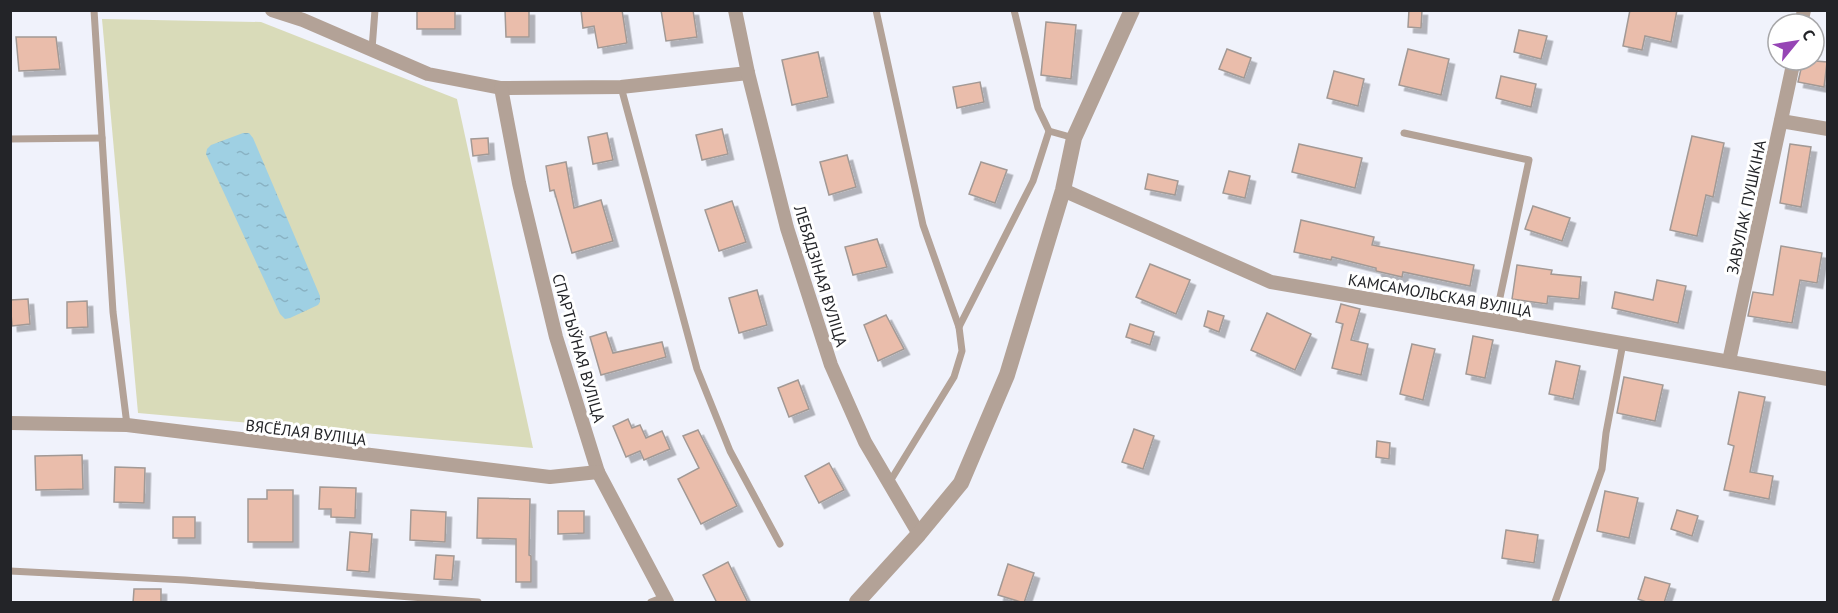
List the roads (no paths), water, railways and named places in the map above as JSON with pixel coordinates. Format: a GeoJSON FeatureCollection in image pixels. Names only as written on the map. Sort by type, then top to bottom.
{"type":"FeatureCollection","features":[{"type":"Feature","properties":{"kind":"street"},"geometry":{"type":"LineString","coordinates":[[272,10],[303,20],[428,74],[501,88],[621,87],[748,74]]}},
{"type":"Feature","properties":{"kind":"street","name":"ЛЕБЯДЗІНАЯ ВУЛІЦА"},"geometry":{"type":"LineString","coordinates":[[735,10],[748,74],[787,228],[831,365],[865,442],[919,534]]}},
{"type":"Feature","properties":{"kind":"street"},"geometry":{"type":"LineString","coordinates":[[857,603],[961,483],[1007,375],[1063,190],[1074,138],[1132,10]]}},
{"type":"Feature","properties":{"kind":"street","name":"ЗАВУЛАК ПУШКІНА"},"geometry":{"type":"LineString","coordinates":[[1729,361],[1791,72]]}},
{"type":"Feature","properties":{"kind":"street","name":"СПАРТЫЎНАЯ ВУЛІЦА"},"geometry":{"type":"LineString","coordinates":[[501,88],[519,183],[556,337],[598,472],[660,601]]}},
{"type":"Feature","properties":{"kind":"street"},"geometry":{"type":"LineString","coordinates":[[1781,121],[1827,129]]}},
{"type":"Feature","properties":{"kind":"street","name":"КАМСАМОЛЬСКАЯ ВУЛІЦА"},"geometry":{"type":"LineString","coordinates":[[1063,190],[1271,282],[1827,379]]}},
{"type":"Feature","properties":{"kind":"street","name":"ВЯСЁЛАЯ ВУЛІЦА"},"geometry":{"type":"LineString","coordinates":[[10,423],[127,425],[550,477],[598,472]]}},
{"type":"Feature","properties":{"kind":"lane"},"geometry":{"type":"LineString","coordinates":[[94,10],[113,312],[127,425]]}},
{"type":"Feature","properties":{"kind":"lane"},"geometry":{"type":"LineString","coordinates":[[372,49],[375,10]]}},
{"type":"Feature","properties":{"kind":"lane"},"geometry":{"type":"LineString","coordinates":[[876,10],[923,225],[959,327],[963,351],[954,377],[889,483]]}},
{"type":"Feature","properties":{"kind":"lane"},"geometry":{"type":"LineString","coordinates":[[959,327],[1033,181],[1049,131],[1038,108],[1014,10]]}},
{"type":"Feature","properties":{"kind":"lane"},"geometry":{"type":"LineString","coordinates":[[621,87],[697,369],[730,451],[780,544]]}},
{"type":"Feature","properties":{"kind":"lane"},"geometry":{"type":"LineString","coordinates":[[1049,131],[1074,138]]}},
{"type":"Feature","properties":{"kind":"lane"},"geometry":{"type":"LineString","coordinates":[[1404,133],[1529,160],[1494,321]]}},
{"type":"Feature","properties":{"kind":"lane"},"geometry":{"type":"LineString","coordinates":[[10,139],[102,138]]}},
{"type":"Feature","properties":{"kind":"lane"},"geometry":{"type":"LineString","coordinates":[[1555,603],[1602,470],[1606,433],[1623,343]]}},
{"type":"Feature","properties":{"kind":"lane"},"geometry":{"type":"LineString","coordinates":[[10,571],[184,580],[477,603]]}},
{"type":"Feature","properties":{"kind":"water"},"geometry":{"type":"Polygon","coordinates":[[[243,133],[249,133],[253,138],[320,296],[318,305],[290,318],[285,319],[280,314],[206,154],[211,145],[243,133]]]}}]}
